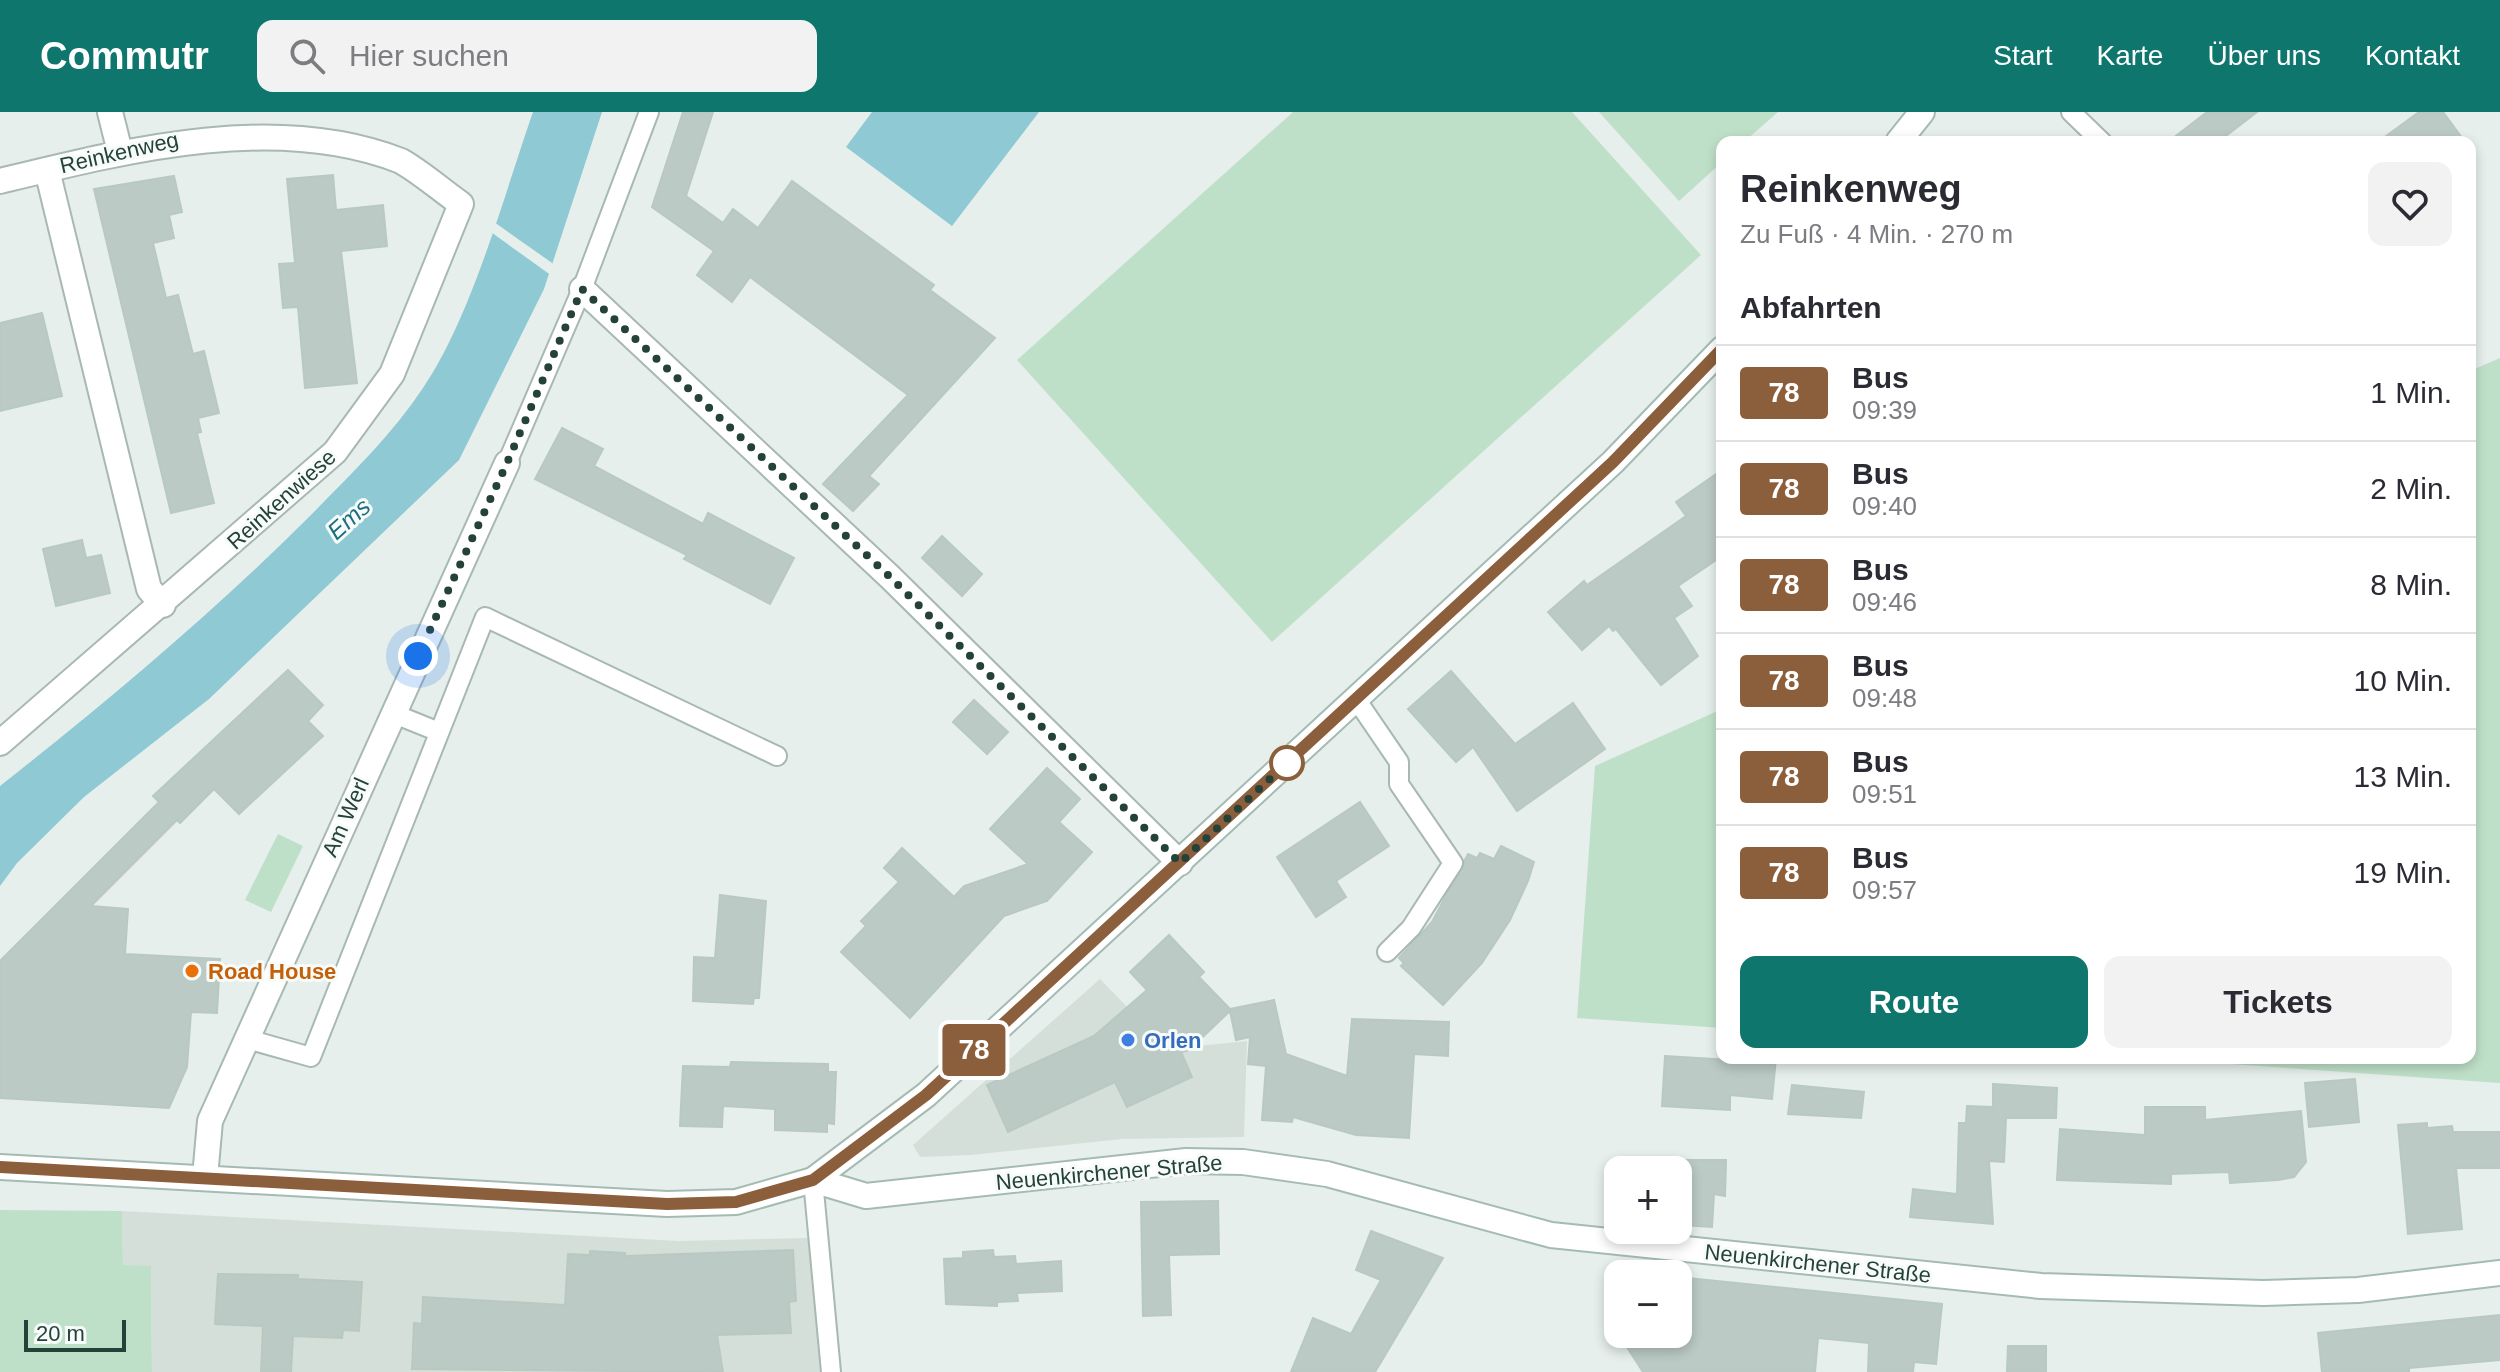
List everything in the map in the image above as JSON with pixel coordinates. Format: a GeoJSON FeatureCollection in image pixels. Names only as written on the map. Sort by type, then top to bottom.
{"type":"FeatureCollection","features":[{"type":"Feature","properties":{"kind":"main road"},"geometry":{"type":"LineString","coordinates":[[110,112],[120,152]]}},
{"type":"Feature","properties":{"kind":"main road"},"geometry":{"type":"LineString","coordinates":[[1903,136],[1922,112]]}},
{"type":"Feature","properties":{"kind":"main road","name":"Reinkenweg"},"geometry":{"type":"LineString","coordinates":[[0,181],[215,130],[278,128],[340,137],[400,161],[461,204]]}},
{"type":"Feature","properties":{"kind":"main road"},"geometry":{"type":"LineString","coordinates":[[47,170],[149,589],[163,605]]}},
{"type":"Feature","properties":{"kind":"main road","name":"Reinkenwiese"},"geometry":{"type":"LineString","coordinates":[[0,743],[163,605],[335,452],[392,374],[461,204]]}},
{"type":"Feature","properties":{"kind":"main road"},"geometry":{"type":"LineString","coordinates":[[582,289],[890,577],[1180,863]]}},
{"type":"Feature","properties":{"kind":"main road"},"geometry":{"type":"LineString","coordinates":[[0,1167],[667,1204],[736,1202],[813,1180],[926,1095],[1613,462],[1716,355]]}},
{"type":"Feature","properties":{"kind":"main road","name":"Am Werl"},"geometry":{"type":"LineString","coordinates":[[205,1177],[210,1121],[507,463]]}},
{"type":"Feature","properties":{"kind":"main road","name":"Neuenkirchener Straße"},"geometry":{"type":"LineString","coordinates":[[813,1180],[866,1196],[1186,1161],[1243,1162],[1327,1174],[1551,1235],[2041,1286],[2263,1293],[2358,1290],[2500,1273]]}},
{"type":"Feature","properties":{"kind":"lane"},"geometry":{"type":"LineString","coordinates":[[507,463],[582,289],[649,112]]}},
{"type":"Feature","properties":{"kind":"lane"},"geometry":{"type":"LineString","coordinates":[[2071,112],[2096,136]]}},
{"type":"Feature","properties":{"kind":"lane"},"geometry":{"type":"LineString","coordinates":[[247,1039],[311,1057],[485,617],[777,756]]}},
{"type":"Feature","properties":{"kind":"lane"},"geometry":{"type":"LineString","coordinates":[[1356,699],[1399,762],[1399,784],[1453,863],[1411,928],[1387,952]]}},
{"type":"Feature","properties":{"kind":"lane"},"geometry":{"type":"LineString","coordinates":[[392,713],[439,732]]}},
{"type":"Feature","properties":{"kind":"lane"},"geometry":{"type":"LineString","coordinates":[[813,1180],[831,1372]]}},
{"type":"Feature","properties":{"kind":"shaded area"},"geometry":{"type":"Polygon","coordinates":[[[1100,979],[1168,1049],[1247,1041],[1244,1137],[1122,1139],[971,1155],[920,1157],[913,1145],[1100,979]]]}},
{"type":"Feature","properties":{"kind":"shaded area"},"geometry":{"type":"Polygon","coordinates":[[[122,1211],[679,1241],[810,1238],[823,1363],[820,1372],[152,1372],[151,1267],[123,1266],[122,1211]]]}},
{"type":"Feature","properties":{"kind":"green space"},"geometry":{"type":"Polygon","coordinates":[[[1293,112],[1572,112],[1701,255],[1272,642],[1017,360],[1293,112]]]}},
{"type":"Feature","properties":{"kind":"green space"},"geometry":{"type":"Polygon","coordinates":[[[1599,112],[1778,112],[1751,136],[1716,136],[1716,167],[1679,201],[1599,112]]]}},
{"type":"Feature","properties":{"kind":"green space"},"geometry":{"type":"Polygon","coordinates":[[[2500,358],[2500,1083],[2230,1064],[2476,1064],[2476,368],[2500,358]]]}},
{"type":"Feature","properties":{"kind":"green space"},"geometry":{"type":"Polygon","coordinates":[[[1716,712],[1716,1028],[1577,1018],[1595,766],[1716,712]]]}},
{"type":"Feature","properties":{"kind":"green space"},"geometry":{"type":"Polygon","coordinates":[[[278,834],[303,846],[271,912],[245,900],[278,834]]]}},
{"type":"Feature","properties":{"kind":"green space"},"geometry":{"type":"Polygon","coordinates":[[[0,1210],[122,1211],[123,1265],[151,1266],[152,1372],[0,1372],[0,1210]]]}},
{"type":"Feature","properties":{"kind":"water","name":"Ems"},"geometry":{"type":"Polygon","coordinates":[[[533,112],[602,112],[544,289],[459,460],[209,699],[84,797],[17,863],[0,886],[0,786],[160,655],[237,586],[370,454],[423,388],[441,359],[472,291],[533,112]]]}},
{"type":"Feature","properties":{"kind":"water"},"geometry":{"type":"Polygon","coordinates":[[[872,112],[1039,112],[952,226],[846,147],[872,112]]]}},
{"type":"Feature","properties":{"kind":"pier"},"geometry":{"type":"Polygon","coordinates":[[[491,220],[555,265],[552,276],[488,230],[491,220]]]}},
{"type":"Feature","properties":{"kind":"building"},"geometry":{"type":"Polygon","coordinates":[[[683,112],[713,112],[686,196],[723,223],[733,209],[758,228],[792,181],[934,285],[930,290],[995,338],[869,476],[879,484],[853,511],[823,484],[908,395],[750,277],[732,302],[697,275],[714,251],[652,207],[683,112]]]}},
{"type":"Feature","properties":{"kind":"building"},"geometry":{"type":"Polygon","coordinates":[[[2207,112],[2257,112],[2226,136],[2176,136],[2207,112]]]}},
{"type":"Feature","properties":{"kind":"building"},"geometry":{"type":"Polygon","coordinates":[[[2419,112],[2443,112],[2461,136],[2386,136],[2419,112]]]}},
{"type":"Feature","properties":{"kind":"building"},"geometry":{"type":"Polygon","coordinates":[[[333,175],[336,210],[383,205],[387,246],[341,251],[357,383],[305,388],[298,307],[283,308],[279,264],[295,263],[287,179],[333,175]]]}},
{"type":"Feature","properties":{"kind":"building"},"geometry":{"type":"Polygon","coordinates":[[[174,176],[182,212],[169,215],[174,238],[153,243],[166,298],[178,295],[193,354],[204,351],[219,413],[198,418],[201,432],[197,433],[214,503],[171,513],[94,189],[174,176]]]}},
{"type":"Feature","properties":{"kind":"building"},"geometry":{"type":"Polygon","coordinates":[[[42,313],[62,396],[0,411],[0,323],[42,313]]]}},
{"type":"Feature","properties":{"kind":"building"},"geometry":{"type":"Polygon","coordinates":[[[562,428],[603,449],[594,466],[703,524],[708,513],[794,558],[770,604],[684,559],[687,555],[535,479],[562,428]]]}},
{"type":"Feature","properties":{"kind":"building"},"geometry":{"type":"Polygon","coordinates":[[[1716,474],[1716,560],[1678,586],[1692,606],[1674,618],[1698,656],[1661,685],[1616,629],[1613,631],[1609,626],[1582,650],[1548,612],[1584,581],[1587,585],[1686,516],[1676,502],[1716,474]]]}},
{"type":"Feature","properties":{"kind":"building"},"geometry":{"type":"Polygon","coordinates":[[[942,536],[982,574],[962,596],[922,558],[942,536]]]}},
{"type":"Feature","properties":{"kind":"building"},"geometry":{"type":"Polygon","coordinates":[[[82,540],[86,558],[101,555],[110,593],[56,606],[43,549],[82,540]]]}},
{"type":"Feature","properties":{"kind":"building"},"geometry":{"type":"Polygon","coordinates":[[[288,670],[323,705],[308,721],[323,736],[239,814],[214,789],[180,823],[177,820],[91,906],[128,909],[125,954],[220,959],[217,1013],[191,1012],[187,1067],[169,1108],[0,1098],[0,961],[159,802],[153,796],[288,670]]]}},
{"type":"Feature","properties":{"kind":"building"},"geometry":{"type":"Polygon","coordinates":[[[1451,671],[1515,744],[1573,703],[1605,749],[1517,811],[1473,747],[1456,762],[1408,709],[1451,671]]]}},
{"type":"Feature","properties":{"kind":"building"},"geometry":{"type":"Polygon","coordinates":[[[974,700],[1008,732],[987,754],[953,722],[974,700]]]}},
{"type":"Feature","properties":{"kind":"building"},"geometry":{"type":"Polygon","coordinates":[[[1047,768],[1080,799],[1059,822],[1092,852],[1047,901],[1004,916],[910,1018],[841,952],[866,926],[861,921],[899,882],[884,868],[902,848],[954,897],[964,886],[1028,864],[990,829],[1047,768]]]}},
{"type":"Feature","properties":{"kind":"building"},"geometry":{"type":"Polygon","coordinates":[[[1360,802],[1389,846],[1336,881],[1346,897],[1316,917],[1277,857],[1360,802]]]}},
{"type":"Feature","properties":{"kind":"building"},"geometry":{"type":"Polygon","coordinates":[[[1501,846],[1534,862],[1528,881],[1510,920],[1482,963],[1443,1005],[1401,966],[1404,963],[1399,958],[1432,922],[1468,854],[1477,858],[1480,853],[1494,859],[1501,846]]]}},
{"type":"Feature","properties":{"kind":"building"},"geometry":{"type":"Polygon","coordinates":[[[720,895],[766,901],[759,998],[754,998],[753,1004],[693,1001],[694,957],[715,958],[720,895]]]}},
{"type":"Feature","properties":{"kind":"building"},"geometry":{"type":"Polygon","coordinates":[[[1169,935],[1204,972],[1199,977],[1230,1009],[1274,1000],[1286,1054],[1347,1076],[1352,1019],[1449,1022],[1448,1056],[1414,1054],[1409,1138],[1356,1135],[1293,1117],[1292,1122],[1262,1120],[1266,1066],[1248,1064],[1250,1037],[1236,1040],[1230,1011],[1189,1050],[1181,1052],[1192,1077],[1127,1107],[1115,1082],[1008,1132],[987,1085],[1094,1036],[1147,990],[1130,972],[1169,935]]]}},
{"type":"Feature","properties":{"kind":"building"},"geometry":{"type":"Polygon","coordinates":[[[1665,1056],[1716,1059],[1716,1064],[1775,1064],[1772,1099],[1730,1095],[1730,1110],[1662,1106],[1665,1056]]]}},
{"type":"Feature","properties":{"kind":"building"},"geometry":{"type":"Polygon","coordinates":[[[731,1062],[828,1064],[828,1072],[836,1072],[834,1124],[827,1123],[827,1132],[775,1130],[775,1109],[723,1106],[722,1127],[680,1126],[683,1066],[730,1067],[731,1062]]]}},
{"type":"Feature","properties":{"kind":"building"},"geometry":{"type":"Polygon","coordinates":[[[2355,1079],[2359,1122],[2309,1127],[2305,1083],[2355,1079]]]}},
{"type":"Feature","properties":{"kind":"building"},"geometry":{"type":"Polygon","coordinates":[[[1993,1084],[2057,1088],[2056,1118],[2006,1118],[2004,1162],[1989,1161],[1993,1224],[1910,1217],[1913,1189],[1957,1194],[1959,1123],[1966,1123],[1967,1106],[1993,1107],[1993,1084]]]}},
{"type":"Feature","properties":{"kind":"building"},"geometry":{"type":"Polygon","coordinates":[[[1792,1085],[1864,1092],[1861,1118],[1788,1114],[1792,1085]]]}},
{"type":"Feature","properties":{"kind":"building"},"geometry":{"type":"Polygon","coordinates":[[[2145,1107],[2205,1107],[2205,1120],[2301,1111],[2306,1162],[2294,1177],[2278,1180],[2230,1183],[2229,1172],[2171,1174],[2171,1184],[2057,1180],[2060,1129],[2145,1135],[2145,1107]]]}},
{"type":"Feature","properties":{"kind":"building"},"geometry":{"type":"Polygon","coordinates":[[[2427,1123],[2427,1128],[2452,1126],[2453,1132],[2500,1132],[2500,1168],[2456,1168],[2462,1229],[2408,1234],[2398,1125],[2427,1123]]]}},
{"type":"Feature","properties":{"kind":"building"},"geometry":{"type":"Polygon","coordinates":[[[1692,1160],[1726,1160],[1725,1196],[1714,1194],[1712,1227],[1692,1226],[1692,1160]]]}},
{"type":"Feature","properties":{"kind":"building"},"geometry":{"type":"Polygon","coordinates":[[[1218,1201],[1219,1254],[1169,1255],[1171,1315],[1143,1316],[1141,1202],[1218,1201]]]}},
{"type":"Feature","properties":{"kind":"building"},"geometry":{"type":"Polygon","coordinates":[[[1371,1231],[1443,1258],[1375,1372],[1291,1372],[1313,1318],[1351,1334],[1381,1280],[1356,1270],[1371,1231]]]}},
{"type":"Feature","properties":{"kind":"building"},"geometry":{"type":"Polygon","coordinates":[[[793,1250],[796,1301],[789,1302],[791,1333],[717,1335],[723,1372],[412,1369],[414,1323],[422,1324],[423,1297],[565,1305],[568,1254],[590,1255],[590,1251],[625,1253],[625,1256],[793,1250]]]}},
{"type":"Feature","properties":{"kind":"building"},"geometry":{"type":"Polygon","coordinates":[[[993,1250],[994,1257],[1015,1256],[1016,1264],[1061,1261],[1062,1291],[1017,1293],[1018,1301],[997,1302],[997,1306],[946,1304],[944,1259],[963,1258],[963,1252],[993,1250]]]}},
{"type":"Feature","properties":{"kind":"building"},"geometry":{"type":"Polygon","coordinates":[[[218,1274],[298,1275],[298,1279],[362,1282],[359,1331],[343,1330],[342,1338],[293,1336],[291,1372],[261,1372],[263,1326],[215,1324],[218,1274]]]}},
{"type":"Feature","properties":{"kind":"building"},"geometry":{"type":"Polygon","coordinates":[[[1692,1278],[1942,1304],[1936,1364],[1914,1362],[1913,1372],[1868,1372],[1869,1343],[1818,1338],[1815,1372],[1643,1372],[1628,1348],[1692,1348],[1692,1278]]]}},
{"type":"Feature","properties":{"kind":"building"},"geometry":{"type":"Polygon","coordinates":[[[2500,1315],[2500,1360],[2409,1368],[2409,1372],[2322,1372],[2318,1333],[2500,1315]]]}},
{"type":"Feature","properties":{"kind":"building"},"geometry":{"type":"Polygon","coordinates":[[[2008,1346],[2046,1346],[2046,1372],[2007,1372],[2008,1346]]]}},
{"type":"Feature","properties":{"kind":"bus line","name":"78"},"geometry":{"type":"LineString","coordinates":[[0,1167],[667,1204],[736,1202],[773,1194],[813,1180],[926,1095],[1613,462],[1716,355]]}},
{"type":"Feature","properties":{"kind":"place","name":"Road House"},"geometry":{"type":"Point","coordinates":[192,971]}},
{"type":"Feature","properties":{"kind":"place","name":"Orlen"},"geometry":{"type":"Point","coordinates":[1128,1040]}},
{"type":"Feature","properties":{"kind":"route"},"geometry":{"type":"LineString","coordinates":[[418,656],[507,463],[582,289],[890,577],[1180,863],[1290,760],[1287,763]]}}]}
